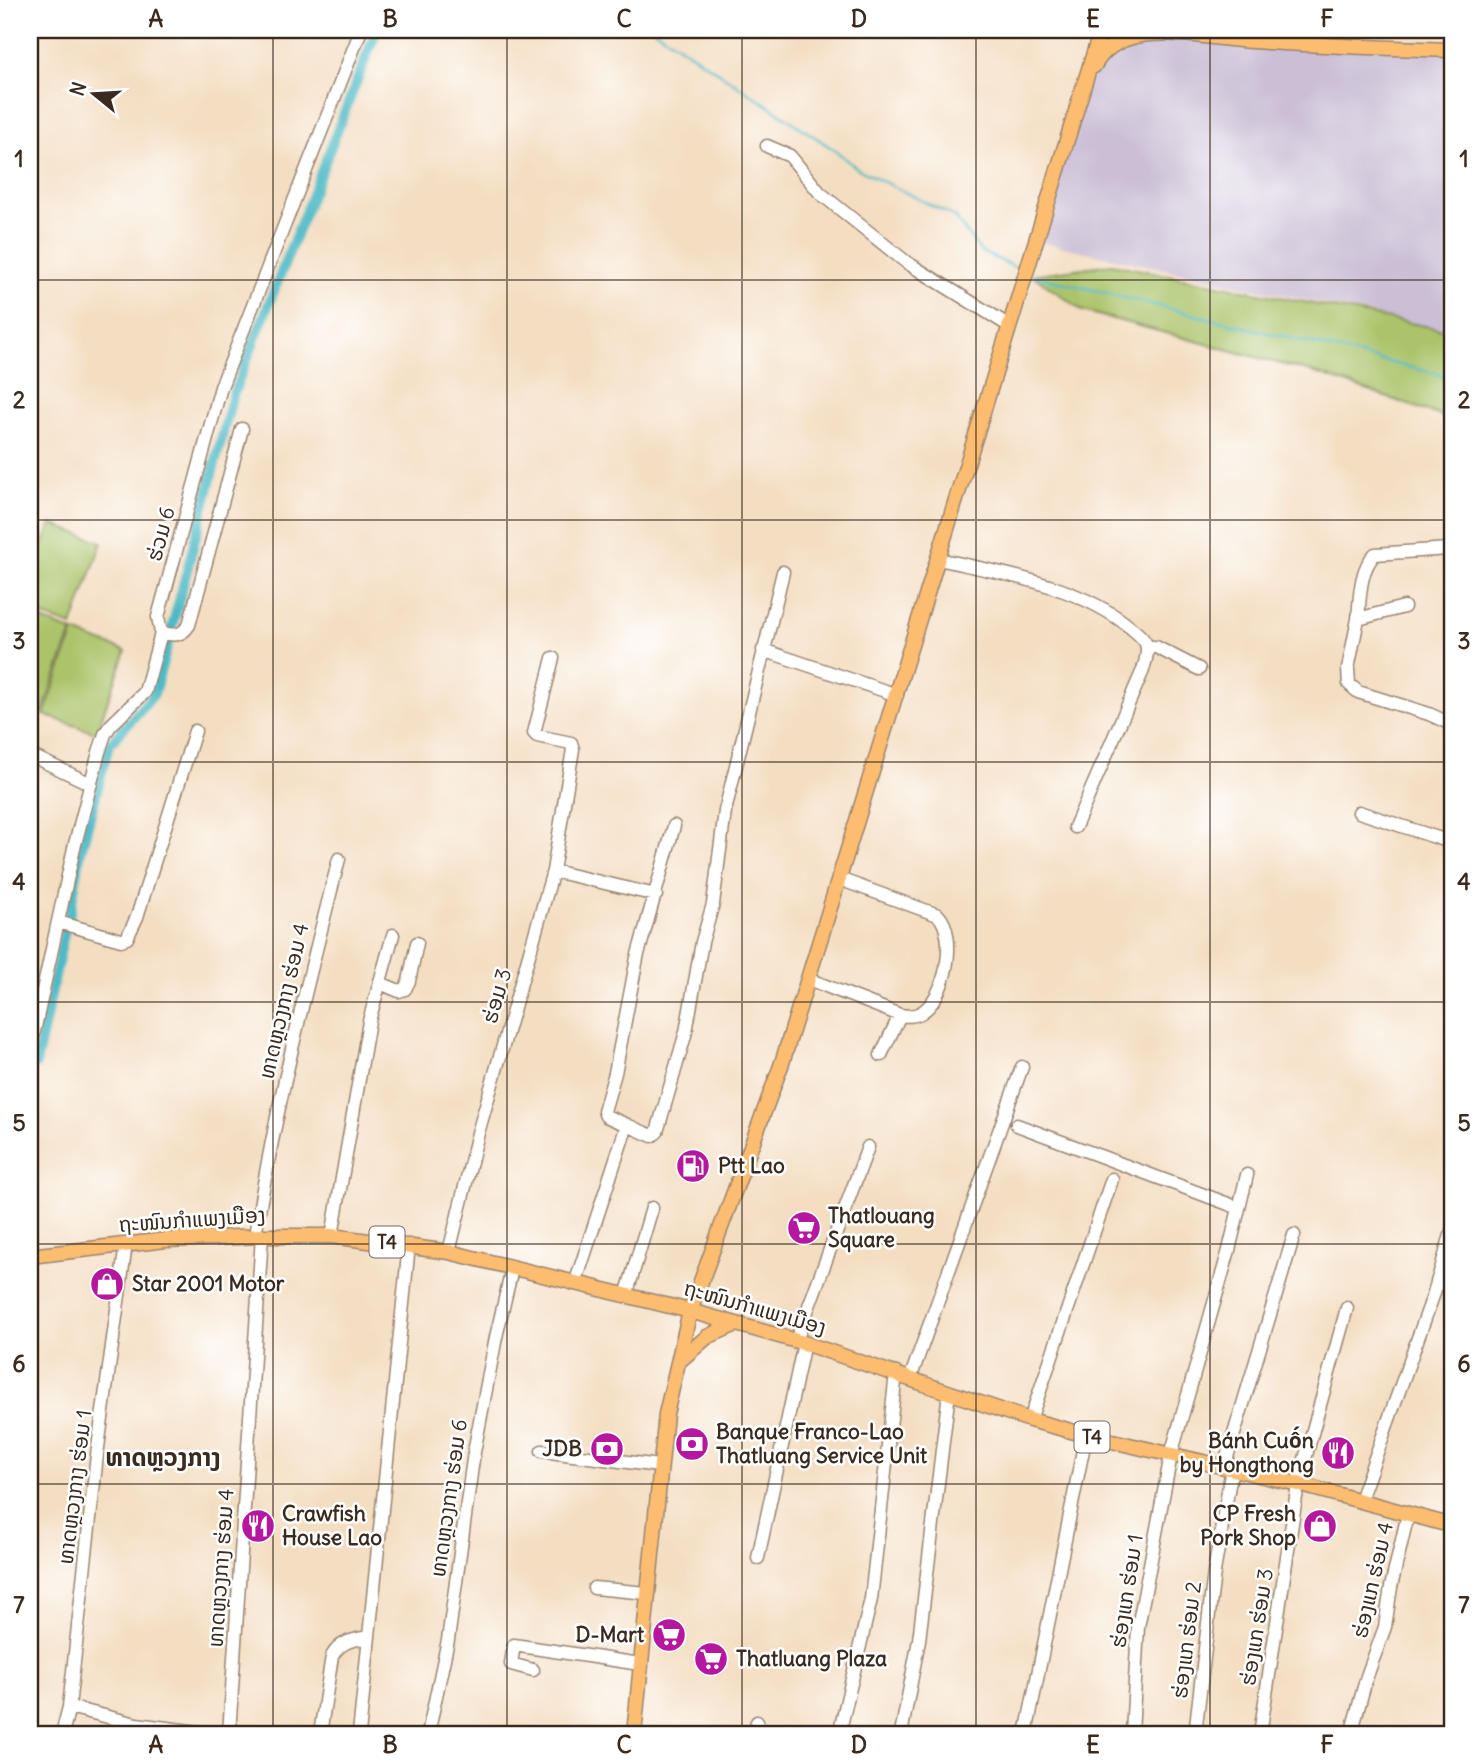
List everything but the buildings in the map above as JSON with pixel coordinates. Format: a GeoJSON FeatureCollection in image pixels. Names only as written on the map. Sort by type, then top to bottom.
{"type":"FeatureCollection","features":[{"type":"Feature","properties":{"kind":"main road"},"geometry":{"type":"LineString","coordinates":[[634,1734],[659,1466],[666,1414],[690,1311],[782,1063],[1101,30]]}},
{"type":"Feature","properties":{"kind":"main road"},"geometry":{"type":"LineString","coordinates":[[1154,30],[1171,35]]}},
{"type":"Feature","properties":{"kind":"main road"},"geometry":{"type":"LineString","coordinates":[[1077,102],[1096,62],[1108,48],[1133,37],[1171,35],[1453,50]]}},
{"type":"Feature","properties":{"kind":"main road","name":"ຖະໜົນກຳແພງເມືອງ"},"geometry":{"type":"LineString","coordinates":[[30,1256],[166,1240],[258,1236],[332,1236],[449,1252],[690,1311],[800,1342],[1030,1420],[1298,1484],[1453,1527]]}},
{"type":"Feature","properties":{"kind":"main road"},"geometry":{"type":"LineString","coordinates":[[677,1363],[707,1338],[736,1324]]}},
{"type":"Feature","properties":{"kind":"street","name":"ຮ່ວມ 6"},"geometry":{"type":"LineString","coordinates":[[30,1050],[74,848],[105,734],[145,692],[161,633],[158,617],[222,387],[361,30]]}},
{"type":"Feature","properties":{"kind":"street"},"geometry":{"type":"LineString","coordinates":[[767,146],[790,156],[820,193],[906,262],[1008,325]]}},
{"type":"Feature","properties":{"kind":"street"},"geometry":{"type":"LineString","coordinates":[[161,633],[178,635],[189,625],[242,429]]}},
{"type":"Feature","properties":{"kind":"street"},"geometry":{"type":"LineString","coordinates":[[1449,549],[1374,554],[1367,565],[1362,585],[1348,668],[1349,684],[1358,692],[1429,714],[1453,725]]}},
{"type":"Feature","properties":{"kind":"street"},"geometry":{"type":"LineString","coordinates":[[939,559],[992,571],[1078,597],[1113,613],[1142,637],[1147,647],[1143,670],[1075,827]]}},
{"type":"Feature","properties":{"kind":"street"},"geometry":{"type":"LineString","coordinates":[[674,826],[637,958],[615,1073],[604,1111],[606,1116],[652,1136],[655,1135],[686,1032],[702,942],[713,904],[725,811],[783,572]]}},
{"type":"Feature","properties":{"kind":"street"},"geometry":{"type":"LineString","coordinates":[[1358,619],[1404,607]]}},
{"type":"Feature","properties":{"kind":"street"},"geometry":{"type":"LineString","coordinates":[[1147,647],[1156,647],[1199,668]]}},
{"type":"Feature","properties":{"kind":"street"},"geometry":{"type":"LineString","coordinates":[[764,650],[897,695]]}},
{"type":"Feature","properties":{"kind":"street","name":"ຮ່ອມ 3"},"geometry":{"type":"LineString","coordinates":[[449,1252],[478,1133],[553,871],[573,749],[570,743],[534,733],[553,658]]}},
{"type":"Feature","properties":{"kind":"street"},"geometry":{"type":"LineString","coordinates":[[58,922],[121,940],[127,938],[195,731]]}},
{"type":"Feature","properties":{"kind":"street"},"geometry":{"type":"LineString","coordinates":[[30,755],[91,783]]}},
{"type":"Feature","properties":{"kind":"street"},"geometry":{"type":"LineString","coordinates":[[1359,812],[1453,843]]}},
{"type":"Feature","properties":{"kind":"street","name":"ທາດຫຼວງກາງ ຮ່ອມ 4"},"geometry":{"type":"LineString","coordinates":[[229,1734],[258,1236],[274,1128],[303,999],[339,859]]}},
{"type":"Feature","properties":{"kind":"street"},"geometry":{"type":"LineString","coordinates":[[553,871],[656,895]]}},
{"type":"Feature","properties":{"kind":"street"},"geometry":{"type":"LineString","coordinates":[[808,979],[900,1016],[910,1016],[923,1012],[936,996],[947,965],[944,925],[938,915],[839,880]]}},
{"type":"Feature","properties":{"kind":"street"},"geometry":{"type":"LineString","coordinates":[[332,1236],[369,1021],[393,935]]}},
{"type":"Feature","properties":{"kind":"street"},"geometry":{"type":"LineString","coordinates":[[380,983],[399,991],[405,989],[417,943]]}},
{"type":"Feature","properties":{"kind":"street"},"geometry":{"type":"LineString","coordinates":[[881,1055],[900,1016]]}},
{"type":"Feature","properties":{"kind":"street"},"geometry":{"type":"LineString","coordinates":[[839,1734],[871,1599],[903,1376],[1023,1067]]}},
{"type":"Feature","properties":{"kind":"street"},"geometry":{"type":"LineString","coordinates":[[575,1284],[626,1125]]}},
{"type":"Feature","properties":{"kind":"street"},"geometry":{"type":"LineString","coordinates":[[1017,1125],[1239,1208]]}},
{"type":"Feature","properties":{"kind":"street"},"geometry":{"type":"LineString","coordinates":[[758,1558],[800,1342],[868,1147]]}},
{"type":"Feature","properties":{"kind":"street","name":"ຮ່ອງແກ ຮ່ອມ 1"},"geometry":{"type":"LineString","coordinates":[[1132,1734],[1138,1627],[1171,1455],[1247,1175]]}},
{"type":"Feature","properties":{"kind":"street"},"geometry":{"type":"LineString","coordinates":[[1030,1420],[1112,1179]]}},
{"type":"Feature","properties":{"kind":"street"},"geometry":{"type":"LineString","coordinates":[[625,1296],[652,1208]]}},
{"type":"Feature","properties":{"kind":"street"},"geometry":{"type":"LineString","coordinates":[[1360,1500],[1433,1296],[1453,1228]]}},
{"type":"Feature","properties":{"kind":"street","name":"ຮ່ອງແກ ຮ່ອມ 2"},"geometry":{"type":"LineString","coordinates":[[1195,1734],[1228,1468],[1294,1235]]}},
{"type":"Feature","properties":{"kind":"street","name":"ທາດຫຼວງກາງ ຮ່ອມ 1"},"geometry":{"type":"LineString","coordinates":[[62,1734],[69,1706],[97,1455],[126,1244]]}},
{"type":"Feature","properties":{"kind":"street"},"geometry":{"type":"LineString","coordinates":[[359,1734],[408,1245]]}},
{"type":"Feature","properties":{"kind":"street","name":"ທາດຫຼວງກາງ ຮ່ອມ 6"},"geometry":{"type":"LineString","coordinates":[[428,1734],[448,1640],[474,1452],[512,1269]]}},
{"type":"Feature","properties":{"kind":"street","name":"ຮ່ອງແກ ຮ່ອມ 3"},"geometry":{"type":"LineString","coordinates":[[1260,1734],[1298,1484],[1347,1308]]}},
{"type":"Feature","properties":{"kind":"street"},"geometry":{"type":"LineString","coordinates":[[901,1734],[919,1640],[950,1392]]}},
{"type":"Feature","properties":{"kind":"street"},"geometry":{"type":"LineString","coordinates":[[1026,1734],[1086,1435]]}},
{"type":"Feature","properties":{"kind":"street"},"geometry":{"type":"LineString","coordinates":[[542,1451],[659,1466]]}},
{"type":"Feature","properties":{"kind":"street","name":"ຮ່ອງແກ ຮ່ອມ 4"},"geometry":{"type":"LineString","coordinates":[[1350,1734],[1385,1627],[1408,1514]]}},
{"type":"Feature","properties":{"kind":"street"},"geometry":{"type":"LineString","coordinates":[[594,1588],[647,1593]]}},
{"type":"Feature","properties":{"kind":"street"},"geometry":{"type":"LineString","coordinates":[[320,1734],[332,1656],[337,1647],[345,1642],[368,1637]]}},
{"type":"Feature","properties":{"kind":"street"},"geometry":{"type":"LineString","coordinates":[[533,1670],[511,1664],[514,1645],[640,1664]]}},
{"type":"Feature","properties":{"kind":"street"},"geometry":{"type":"LineString","coordinates":[[69,1706],[135,1729],[214,1734]]}},
{"type":"Feature","properties":{"kind":"shaded area"},"geometry":{"type":"Polygon","coordinates":[[[1171,35],[1453,42],[1453,327],[1450,331],[1035,241],[1077,102],[1108,48],[1171,35]]]}},
{"type":"Feature","properties":{"kind":"green space"},"geometry":{"type":"Polygon","coordinates":[[[1112,264],[1450,331],[1453,327],[1453,420],[1319,374],[1083,311],[1032,275],[1112,264]]]}},
{"type":"Feature","properties":{"kind":"green space"},"geometry":{"type":"Polygon","coordinates":[[[51,524],[102,542],[72,626],[30,611],[30,582],[51,524]]]}},
{"type":"Feature","properties":{"kind":"green space"},"geometry":{"type":"Polygon","coordinates":[[[30,616],[72,631],[42,713],[30,708],[30,616]]]}},
{"type":"Feature","properties":{"kind":"green space"},"geometry":{"type":"Polygon","coordinates":[[[74,632],[126,651],[96,733],[44,715],[74,632]]]}},
{"type":"Feature","properties":{"kind":"waterway"},"geometry":{"type":"LineString","coordinates":[[172,627],[233,395],[377,30]]}},
{"type":"Feature","properties":{"kind":"waterway"},"geometry":{"type":"LineString","coordinates":[[655,30],[836,151],[858,169],[955,217],[981,252],[1022,270]]}},
{"type":"Feature","properties":{"kind":"waterway"},"geometry":{"type":"LineString","coordinates":[[1032,275],[1453,378]]}},
{"type":"Feature","properties":{"kind":"waterway"},"geometry":{"type":"LineString","coordinates":[[69,917],[81,851],[109,745],[154,694],[168,643]]}},
{"type":"Feature","properties":{"kind":"waterway"},"geometry":{"type":"LineString","coordinates":[[36,1064],[65,930]]}},
{"type":"Feature","properties":{"kind":"waterway"},"geometry":{"type":"LineString","coordinates":[[30,1090],[32,1081]]}},
{"type":"Feature","properties":{"kind":"place","name":"Ptt Lao"},"geometry":{"type":"Point","coordinates":[693,1166]}},
{"type":"Feature","properties":{"kind":"place","name":"Thatlouang Square"},"geometry":{"type":"Point","coordinates":[804,1228]}},
{"type":"Feature","properties":{"kind":"place","name":"Star 2001 Motor"},"geometry":{"type":"Point","coordinates":[107,1284]}},
{"type":"Feature","properties":{"kind":"place","name":"Banque Franco-Lao Thatluang Service Unit"},"geometry":{"type":"Point","coordinates":[692,1444]}},
{"type":"Feature","properties":{"kind":"place","name":"JDB"},"geometry":{"type":"Point","coordinates":[607,1449]}},
{"type":"Feature","properties":{"kind":"place","name":"Bánh Cuốn by Hongthong"},"geometry":{"type":"Point","coordinates":[1338,1453]}},
{"type":"Feature","properties":{"kind":"place","name":"Crawfish House Lao"},"geometry":{"type":"Point","coordinates":[258,1526]}},
{"type":"Feature","properties":{"kind":"place","name":"CP Fresh Pork Shop"},"geometry":{"type":"Point","coordinates":[1320,1526]}},
{"type":"Feature","properties":{"kind":"place","name":"D-Mart"},"geometry":{"type":"Point","coordinates":[669,1635]}},
{"type":"Feature","properties":{"kind":"place","name":"Thatluang Plaza"},"geometry":{"type":"Point","coordinates":[711,1659]}},
{"type":"Feature","properties":{"kind":"district","name":"ທາດຫຼວງກາງ"},"geometry":{"type":"Point","coordinates":[163,1458]}}]}
